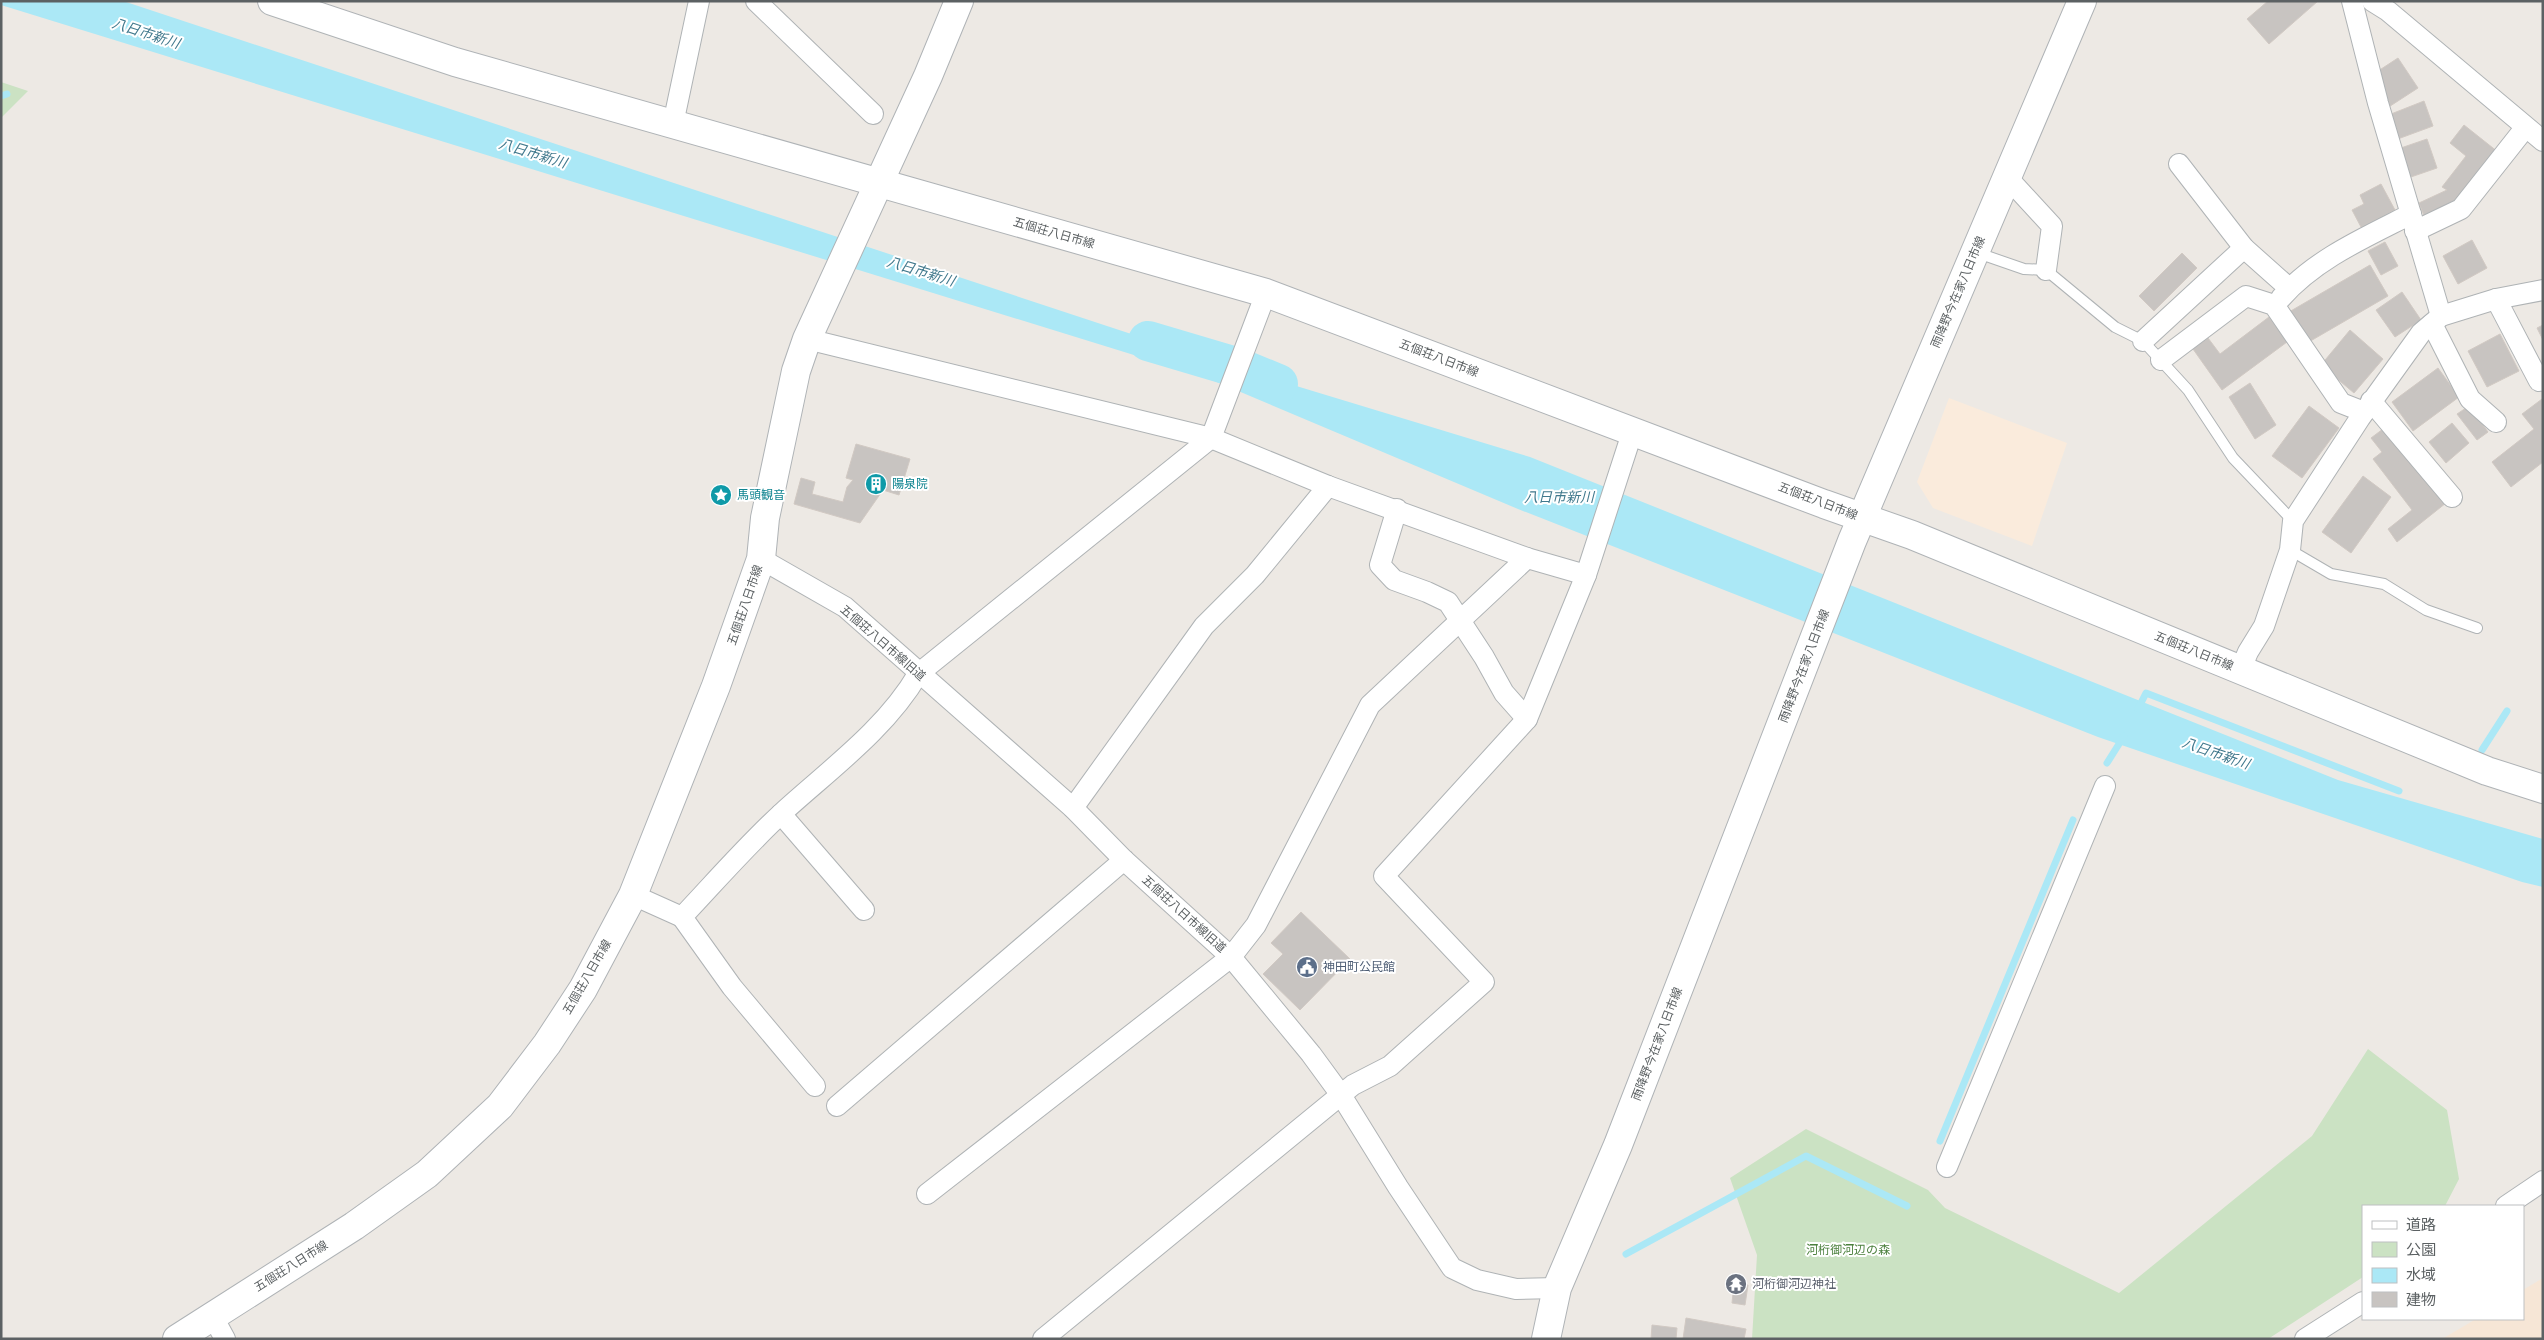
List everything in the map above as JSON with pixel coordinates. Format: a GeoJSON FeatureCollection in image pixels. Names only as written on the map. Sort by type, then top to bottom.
{"type":"FeatureCollection","features":[{"type":"Feature","properties":{"kind":"main road"},"geometry":{"type":"LineString","coordinates":[[272,1],[455,62],[877,182],[928,76],[959,1]]}},
{"type":"Feature","properties":{"kind":"main road","name":"雨降野今在家八日市線"},"geometry":{"type":"LineString","coordinates":[[1546,1339],[1556,1288],[1618,1145],[1857,529],[2082,1]]}},
{"type":"Feature","properties":{"kind":"main road","name":"五個荘八日市線"},"geometry":{"type":"LineString","coordinates":[[177,1339],[354,1226],[427,1174],[500,1106],[547,1044],[583,988],[633,895],[716,686],[761,559],[765,518],[796,371],[807,339],[877,182],[1266,293],[1633,430],[1857,529],[1912,535],[2487,771],[2543,789]]}},
{"type":"Feature","properties":{"kind":"street"},"geometry":{"type":"LineString","coordinates":[[672,124],[699,1]]}},
{"type":"Feature","properties":{"kind":"street"},"geometry":{"type":"LineString","coordinates":[[756,1],[872,114]]}},
{"type":"Feature","properties":{"kind":"street"},"geometry":{"type":"LineString","coordinates":[[2352,1],[2378,103],[2413,222],[2436,320],[2470,399],[2496,422]]}},
{"type":"Feature","properties":{"kind":"street"},"geometry":{"type":"LineString","coordinates":[[2372,1],[2388,11],[2524,128],[2543,141]]}},
{"type":"Feature","properties":{"kind":"street"},"geometry":{"type":"LineString","coordinates":[[2274,305],[2289,288],[2341,250],[2413,222],[2461,209],[2524,128]]}},
{"type":"Feature","properties":{"kind":"street"},"geometry":{"type":"LineString","coordinates":[[2179,164],[2244,248],[2289,288]]}},
{"type":"Feature","properties":{"kind":"street"},"geometry":{"type":"LineString","coordinates":[[2006,176],[2052,226],[2046,270]]}},
{"type":"Feature","properties":{"kind":"street"},"geometry":{"type":"LineString","coordinates":[[2143,341],[2244,248]]}},
{"type":"Feature","properties":{"kind":"street"},"geometry":{"type":"LineString","coordinates":[[2240,671],[2248,652],[2264,626],[2290,550],[2293,521],[2368,407],[2421,333],[2436,320],[2496,299],[2543,290]]}},
{"type":"Feature","properties":{"kind":"street"},"geometry":{"type":"LineString","coordinates":[[682,917],[780,814],[865,739],[909,690],[918,674],[1211,438],[1266,293]]}},
{"type":"Feature","properties":{"kind":"street"},"geometry":{"type":"LineString","coordinates":[[2161,360],[2246,296],[2274,305],[2341,403],[2368,407],[2452,498]]}},
{"type":"Feature","properties":{"kind":"street"},"geometry":{"type":"LineString","coordinates":[[2496,299],[2539,381],[2543,379]]}},
{"type":"Feature","properties":{"kind":"street"},"geometry":{"type":"LineString","coordinates":[[807,339],[1211,438],[1328,486],[1527,558],[1586,575]]}},
{"type":"Feature","properties":{"kind":"street"},"geometry":{"type":"LineString","coordinates":[[1043,1339],[1353,1084],[1390,1066],[1484,982],[1384,876],[1527,720],[1586,575],[1633,430]]}},
{"type":"Feature","properties":{"kind":"street"},"geometry":{"type":"LineString","coordinates":[[1074,808],[1204,626],[1255,575],[1328,486]]}},
{"type":"Feature","properties":{"kind":"street"},"geometry":{"type":"LineString","coordinates":[[1397,510],[1380,565],[1394,580],[1428,592],[1448,602],[1504,692],[1527,720]]}},
{"type":"Feature","properties":{"kind":"street"},"geometry":{"type":"LineString","coordinates":[[927,1194],[1230,957],[1256,925],[1370,705],[1527,558]]}},
{"type":"Feature","properties":{"kind":"street","name":"五個荘八日市線旧道"},"geometry":{"type":"LineString","coordinates":[[761,559],[845,607],[918,674],[1074,808],[1124,860],[1230,957],[1311,1054],[1341,1095],[1398,1188],[1452,1268],[1477,1280],[1516,1289],[1556,1288]]}},
{"type":"Feature","properties":{"kind":"street"},"geometry":{"type":"LineString","coordinates":[[1947,1167],[2105,786]]}},
{"type":"Feature","properties":{"kind":"street"},"geometry":{"type":"LineString","coordinates":[[780,814],[864,910]]}},
{"type":"Feature","properties":{"kind":"street"},"geometry":{"type":"LineString","coordinates":[[837,1106],[1124,860]]}},
{"type":"Feature","properties":{"kind":"street"},"geometry":{"type":"LineString","coordinates":[[633,895],[682,917],[732,987],[815,1086]]}},
{"type":"Feature","properties":{"kind":"street"},"geometry":{"type":"LineString","coordinates":[[2507,1205],[2543,1181]]}},
{"type":"Feature","properties":{"kind":"street"},"geometry":{"type":"LineString","coordinates":[[2305,1339],[2362,1303]]}},
{"type":"Feature","properties":{"kind":"street"},"geometry":{"type":"LineString","coordinates":[[212,1315],[225,1339]]}},
{"type":"Feature","properties":{"kind":"lane"},"geometry":{"type":"LineString","coordinates":[[1974,252],[2024,269],[2046,270],[2115,327],[2143,341],[2188,390],[2233,458],[2293,521]]}},
{"type":"Feature","properties":{"kind":"lane"},"geometry":{"type":"LineString","coordinates":[[2290,550],[2331,574],[2384,584],[2426,610],[2477,628]]}},
{"type":"Feature","properties":{"kind":"shaded area"},"geometry":{"type":"Polygon","coordinates":[[[1949,398],[2067,443],[2032,546],[1933,508],[1917,482],[1949,398]]]}},
{"type":"Feature","properties":{"kind":"green space"},"geometry":{"type":"Polygon","coordinates":[[[1,82],[28,91],[1,118],[1,82]]]}},
{"type":"Feature","properties":{"kind":"green space","name":"河桁御河辺の森"},"geometry":{"type":"Polygon","coordinates":[[[2368,1049],[2447,1110],[2459,1179],[2446,1205],[2362,1205],[2362,1278],[2268,1339],[1752,1339],[1757,1255],[1730,1178],[1806,1129],[1928,1190],[1945,1208],[2119,1293],[2312,1136],[2368,1049]]]}},
{"type":"Feature","properties":{"kind":"sand"},"geometry":{"type":"Polygon","coordinates":[[[2543,1278],[2543,1339],[2442,1339],[2474,1320],[2524,1320],[2524,1289],[2543,1278]]]}},
{"type":"Feature","properties":{"kind":"water"},"geometry":{"type":"Polygon","coordinates":[[[1,1],[123,1],[1201,357],[1530,457],[2338,780],[2543,839],[2543,887],[2522,882],[2098,737],[1518,509],[1205,377],[1,5],[1,1]]]}},
{"type":"Feature","properties":{"kind":"building"},"geometry":{"type":"Polygon","coordinates":[[[2268,1],[2318,1],[2269,44],[2247,19],[2268,1]]]}},
{"type":"Feature","properties":{"kind":"building"},"geometry":{"type":"Polygon","coordinates":[[[2398,58],[2418,88],[2384,110],[2375,73],[2398,58]]]}},
{"type":"Feature","properties":{"kind":"building"},"geometry":{"type":"Polygon","coordinates":[[[2424,101],[2433,126],[2395,140],[2386,116],[2424,101]]]}},
{"type":"Feature","properties":{"kind":"building"},"geometry":{"type":"Polygon","coordinates":[[[2464,125],[2498,152],[2459,202],[2425,218],[2419,203],[2447,190],[2442,187],[2466,156],[2450,143],[2464,125]]]}},
{"type":"Feature","properties":{"kind":"building"},"geometry":{"type":"Polygon","coordinates":[[[2427,139],[2437,168],[2405,179],[2395,150],[2427,139]]]}},
{"type":"Feature","properties":{"kind":"building"},"geometry":{"type":"Polygon","coordinates":[[[2381,184],[2395,210],[2361,227],[2352,210],[2364,204],[2360,195],[2381,184]]]}},
{"type":"Feature","properties":{"kind":"building"},"geometry":{"type":"Polygon","coordinates":[[[2472,240],[2487,268],[2458,284],[2443,256],[2472,240]]]}},
{"type":"Feature","properties":{"kind":"building"},"geometry":{"type":"Polygon","coordinates":[[[2385,242],[2398,266],[2381,275],[2368,251],[2385,242]]]}},
{"type":"Feature","properties":{"kind":"building"},"geometry":{"type":"Polygon","coordinates":[[[2182,253],[2197,268],[2154,311],[2139,296],[2182,253]]]}},
{"type":"Feature","properties":{"kind":"building"},"geometry":{"type":"Polygon","coordinates":[[[2370,265],[2388,296],[2307,343],[2289,312],[2370,265]]]}},
{"type":"Feature","properties":{"kind":"building"},"geometry":{"type":"Polygon","coordinates":[[[2402,292],[2421,320],[2395,337],[2376,310],[2402,292]]]}},
{"type":"Feature","properties":{"kind":"building"},"geometry":{"type":"Polygon","coordinates":[[[2269,317],[2287,342],[2222,390],[2193,349],[2208,338],[2220,354],[2269,317]]]}},
{"type":"Feature","properties":{"kind":"building"},"geometry":{"type":"Polygon","coordinates":[[[2543,325],[2543,340],[2537,328],[2543,325]]]}},
{"type":"Feature","properties":{"kind":"building"},"geometry":{"type":"Polygon","coordinates":[[[2350,330],[2383,359],[2354,393],[2321,365],[2350,330]]]}},
{"type":"Feature","properties":{"kind":"building"},"geometry":{"type":"Polygon","coordinates":[[[2500,334],[2519,371],[2487,387],[2468,351],[2500,334]]]}},
{"type":"Feature","properties":{"kind":"building"},"geometry":{"type":"Polygon","coordinates":[[[2438,368],[2459,397],[2413,431],[2392,402],[2438,368]]]}},
{"type":"Feature","properties":{"kind":"building"},"geometry":{"type":"Polygon","coordinates":[[[2250,383],[2276,425],[2255,439],[2229,397],[2250,383]]]}},
{"type":"Feature","properties":{"kind":"building"},"geometry":{"type":"Polygon","coordinates":[[[2542,399],[2543,462],[2511,487],[2492,462],[2534,429],[2522,414],[2542,399]]]}},
{"type":"Feature","properties":{"kind":"building"},"geometry":{"type":"Polygon","coordinates":[[[2309,406],[2339,428],[2302,478],[2272,456],[2309,406]]]}},
{"type":"Feature","properties":{"kind":"building"},"geometry":{"type":"Polygon","coordinates":[[[2469,406],[2488,432],[2477,440],[2457,414],[2469,406]]]}},
{"type":"Feature","properties":{"kind":"building"},"geometry":{"type":"Polygon","coordinates":[[[2452,423],[2469,443],[2446,463],[2429,442],[2452,423]]]}},
{"type":"Feature","properties":{"kind":"building"},"geometry":{"type":"Polygon","coordinates":[[[2387,426],[2446,503],[2397,542],[2388,529],[2412,510],[2373,459],[2382,452],[2371,438],[2387,426]]]}},
{"type":"Feature","properties":{"kind":"building","name":"陽泉院"},"geometry":{"type":"Polygon","coordinates":[[[856,444],[910,459],[899,495],[883,490],[860,523],[794,504],[801,478],[815,482],[812,494],[843,502],[847,487],[853,480],[846,478],[856,444]]]}},
{"type":"Feature","properties":{"kind":"building"},"geometry":{"type":"Polygon","coordinates":[[[2363,476],[2391,497],[2351,553],[2322,532],[2363,476]]]}},
{"type":"Feature","properties":{"kind":"building","name":"神田町公民館"},"geometry":{"type":"Polygon","coordinates":[[[1301,912],[1350,959],[1300,1010],[1263,974],[1283,954],[1271,943],[1301,912]]]}},
{"type":"Feature","properties":{"kind":"building"},"geometry":{"type":"Polygon","coordinates":[[[1734,1284],[1748,1285],[1745,1305],[1732,1303],[1734,1284]]]}},
{"type":"Feature","properties":{"kind":"building"},"geometry":{"type":"Polygon","coordinates":[[[1686,1318],[1746,1329],[1744,1339],[1683,1339],[1686,1318]]]}},
{"type":"Feature","properties":{"kind":"building"},"geometry":{"type":"Polygon","coordinates":[[[1652,1325],[1677,1328],[1676,1339],[1651,1339],[1652,1325]]]}},
{"type":"Feature","properties":{"kind":"waterway"},"geometry":{"type":"LineString","coordinates":[[1,96],[7,94]]}},
{"type":"Feature","properties":{"kind":"waterway","name":"八日市新川"},"geometry":{"type":"LineString","coordinates":[[1148,341],[1239,368],[1278,384]]}},
{"type":"Feature","properties":{"kind":"waterway"},"geometry":{"type":"LineString","coordinates":[[2138,709],[2146,693],[2399,791]]}},
{"type":"Feature","properties":{"kind":"waterway"},"geometry":{"type":"LineString","coordinates":[[2482,750],[2507,711]]}},
{"type":"Feature","properties":{"kind":"waterway"},"geometry":{"type":"LineString","coordinates":[[2107,763],[2124,736]]}},
{"type":"Feature","properties":{"kind":"waterway"},"geometry":{"type":"LineString","coordinates":[[1940,1141],[2073,820]]}},
{"type":"Feature","properties":{"kind":"waterway"},"geometry":{"type":"LineString","coordinates":[[1626,1254],[1806,1156],[1907,1206]]}},
{"type":"Feature","properties":{"kind":"place","name":"陽泉院"},"geometry":{"type":"Point","coordinates":[876,484]}},
{"type":"Feature","properties":{"kind":"place","name":"馬頭観音"},"geometry":{"type":"Point","coordinates":[721,495]}},
{"type":"Feature","properties":{"kind":"place","name":"神田町公民館"},"geometry":{"type":"Point","coordinates":[1307,967]}},
{"type":"Feature","properties":{"kind":"place","name":"河桁御河辺神社"},"geometry":{"type":"Point","coordinates":[1736,1284]}}]}
